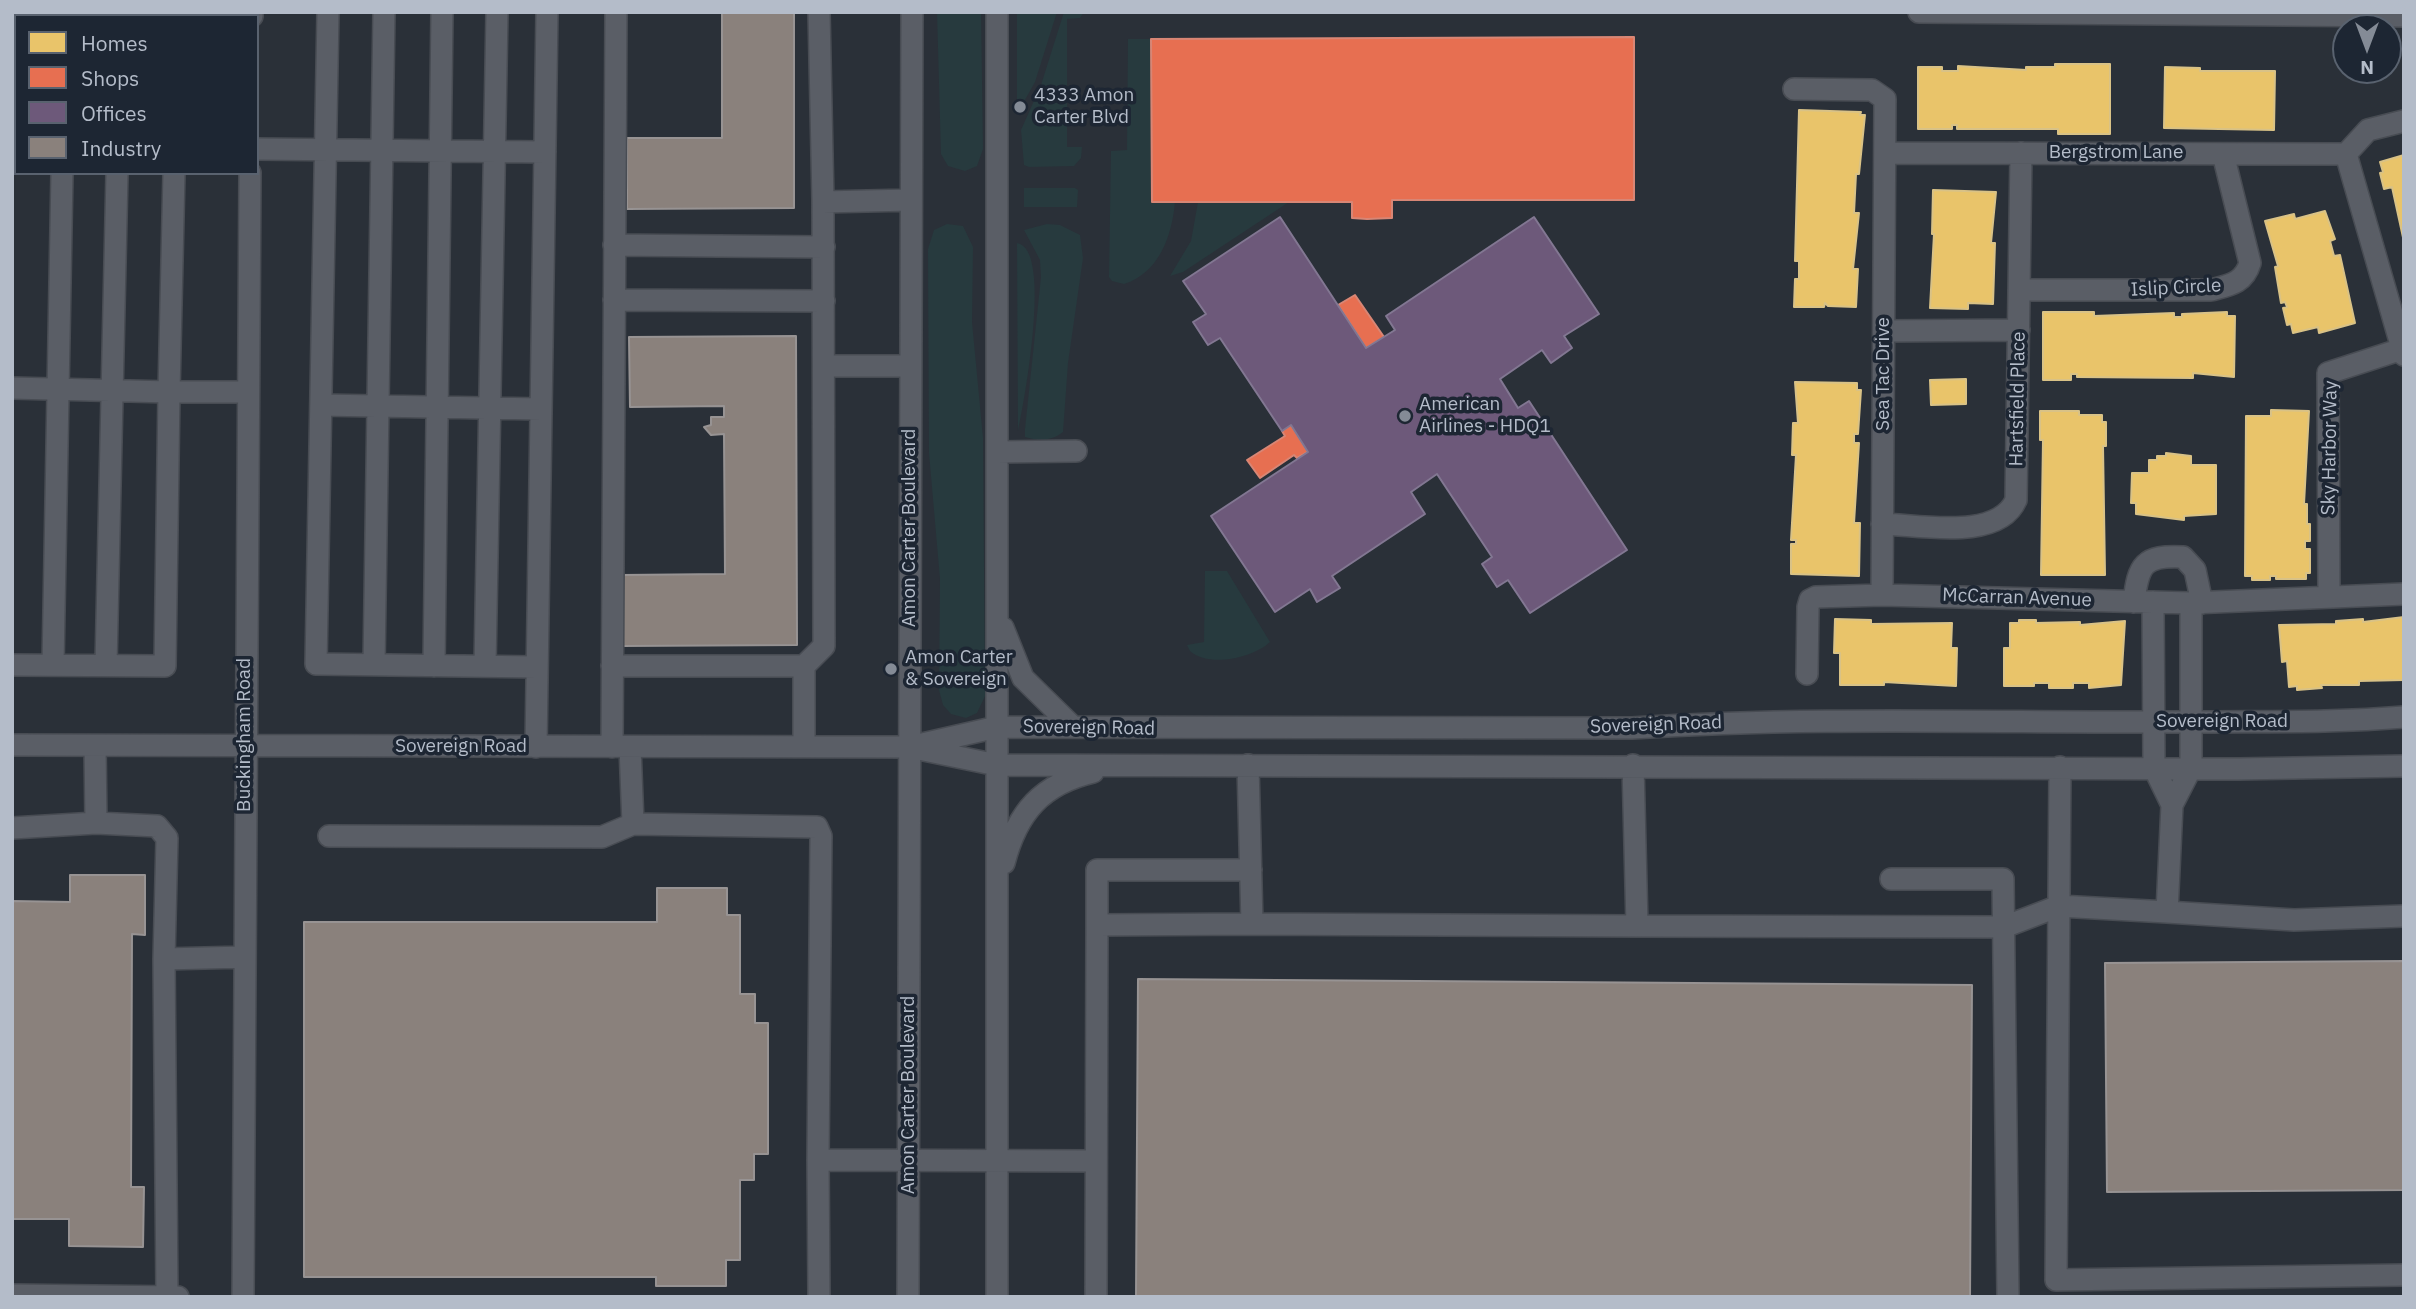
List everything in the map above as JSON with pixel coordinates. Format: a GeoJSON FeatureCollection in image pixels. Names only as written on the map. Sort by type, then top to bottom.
{"type":"FeatureCollection","features":[{"type":"Feature","properties":{"kind":"street"},"geometry":{"type":"LineString","coordinates":[[328,12],[316,664],[537,667]]}},
{"type":"Feature","properties":{"kind":"street"},"geometry":{"type":"LineString","coordinates":[[374,665],[384,12]]}},
{"type":"Feature","properties":{"kind":"street"},"geometry":{"type":"LineString","coordinates":[[435,666],[442,12]]}},
{"type":"Feature","properties":{"kind":"street"},"geometry":{"type":"LineString","coordinates":[[485,666],[497,12]]}},
{"type":"Feature","properties":{"kind":"street"},"geometry":{"type":"LineString","coordinates":[[536,747],[547,12]]}},
{"type":"Feature","properties":{"kind":"street"},"geometry":{"type":"LineString","coordinates":[[616,12],[612,666],[633,824]]}},
{"type":"Feature","properties":{"kind":"street"},"geometry":{"type":"LineString","coordinates":[[612,666],[804,666],[824,646],[824,247],[819,12]]}},
{"type":"Feature","properties":{"kind":"street","name":"Amon Carter Boulevard"},"geometry":{"type":"LineString","coordinates":[[908,1297],[912,12]]}},
{"type":"Feature","properties":{"kind":"street"},"geometry":{"type":"LineString","coordinates":[[997,12],[997,1297]]}},
{"type":"Feature","properties":{"kind":"street"},"geometry":{"type":"LineString","coordinates":[[1919,12],[2404,16]]}},
{"type":"Feature","properties":{"kind":"street","name":"Sea Tac Drive"},"geometry":{"type":"LineString","coordinates":[[1794,89],[1880,93],[1885,99],[1882,595]]}},
{"type":"Feature","properties":{"kind":"street"},"geometry":{"type":"LineString","coordinates":[[2403,352],[2346,153],[2368,131],[2404,121]]}},
{"type":"Feature","properties":{"kind":"street"},"geometry":{"type":"LineString","coordinates":[[259,149],[545,152]]}},
{"type":"Feature","properties":{"kind":"street","name":"Bergstrom Lane"},"geometry":{"type":"LineString","coordinates":[[1886,153],[2346,153]]}},
{"type":"Feature","properties":{"kind":"street","name":"Hartsfield Place"},"geometry":{"type":"LineString","coordinates":[[1882,524],[1976,527],[1993,523],[2012,510],[2017,500],[2021,153]]}},
{"type":"Feature","properties":{"kind":"street","name":"Islip Circle"},"geometry":{"type":"LineString","coordinates":[[2019,290],[2211,290],[2234,284],[2246,275],[2250,263],[2224,153]]}},
{"type":"Feature","properties":{"kind":"street"},"geometry":{"type":"LineString","coordinates":[[53,665],[62,175]]}},
{"type":"Feature","properties":{"kind":"street"},"geometry":{"type":"LineString","coordinates":[[106,665],[117,175]]}},
{"type":"Feature","properties":{"kind":"street"},"geometry":{"type":"LineString","coordinates":[[12,665],[164,666],[174,175]]}},
{"type":"Feature","properties":{"kind":"street","name":"Buckingham Road"},"geometry":{"type":"LineString","coordinates":[[243,1297],[250,175]]}},
{"type":"Feature","properties":{"kind":"street"},"geometry":{"type":"LineString","coordinates":[[823,202],[911,200]]}},
{"type":"Feature","properties":{"kind":"street"},"geometry":{"type":"LineString","coordinates":[[614,245],[824,247]]}},
{"type":"Feature","properties":{"kind":"street"},"geometry":{"type":"LineString","coordinates":[[614,300],[824,301]]}},
{"type":"Feature","properties":{"kind":"street"},"geometry":{"type":"LineString","coordinates":[[1884,331],[2019,330]]}},
{"type":"Feature","properties":{"kind":"street","name":"Sky Harbor Way"},"geometry":{"type":"LineString","coordinates":[[2329,597],[2328,373],[2403,352]]}},
{"type":"Feature","properties":{"kind":"street"},"geometry":{"type":"LineString","coordinates":[[824,366],[910,366]]}},
{"type":"Feature","properties":{"kind":"street"},"geometry":{"type":"LineString","coordinates":[[12,388],[248,392]]}},
{"type":"Feature","properties":{"kind":"street"},"geometry":{"type":"LineString","coordinates":[[321,405],[541,409]]}},
{"type":"Feature","properties":{"kind":"street"},"geometry":{"type":"LineString","coordinates":[[997,452],[1076,451]]}},
{"type":"Feature","properties":{"kind":"street"},"geometry":{"type":"LineString","coordinates":[[2167,912],[2172,805],[2190,768],[2196,603],[2195,570],[2183,557],[2160,556],[2143,564],[2137,578],[2143,602],[2154,722],[2154,768],[2172,805]]}},
{"type":"Feature","properties":{"kind":"street","name":"McCarran Avenue"},"geometry":{"type":"LineString","coordinates":[[1807,674],[1810,600],[1816,597],[1882,595],[2196,603],[2404,594]]}},
{"type":"Feature","properties":{"kind":"street"},"geometry":{"type":"LineString","coordinates":[[997,606],[1009,649],[1023,678],[1073,727]]}},
{"type":"Feature","properties":{"kind":"street"},"geometry":{"type":"LineString","coordinates":[[804,666],[804,747]]}},
{"type":"Feature","properties":{"kind":"street","name":"Sovereign Road"},"geometry":{"type":"LineString","coordinates":[[909,747],[997,727],[1632,728],[1729,722],[2351,722],[2404,717]]}},
{"type":"Feature","properties":{"kind":"street","name":"Sovereign Road"},"geometry":{"type":"LineString","coordinates":[[12,745],[245,748],[909,747],[997,765],[2154,768],[2404,766]]}},
{"type":"Feature","properties":{"kind":"street"},"geometry":{"type":"LineString","coordinates":[[95,746],[96,823]]}},
{"type":"Feature","properties":{"kind":"street"},"geometry":{"type":"LineString","coordinates":[[997,888],[1009,844],[1023,816],[1040,796],[1067,778],[1097,771],[1168,765]]}},
{"type":"Feature","properties":{"kind":"street"},"geometry":{"type":"LineString","coordinates":[[1248,765],[1252,924]]}},
{"type":"Feature","properties":{"kind":"street"},"geometry":{"type":"LineString","coordinates":[[1633,765],[1637,926]]}},
{"type":"Feature","properties":{"kind":"street"},"geometry":{"type":"LineString","coordinates":[[2060,767],[2056,1288],[2404,1275]]}},
{"type":"Feature","properties":{"kind":"street"},"geometry":{"type":"LineString","coordinates":[[12,828],[96,823],[158,826],[167,838],[164,959],[167,1296]]}},
{"type":"Feature","properties":{"kind":"street"},"geometry":{"type":"LineString","coordinates":[[329,836],[602,836],[633,824],[817,827],[821,836],[819,1297]]}},
{"type":"Feature","properties":{"kind":"street"},"geometry":{"type":"LineString","coordinates":[[1096,1297],[1097,870],[1251,870]]}},
{"type":"Feature","properties":{"kind":"street"},"geometry":{"type":"LineString","coordinates":[[1891,878],[2003,879],[2008,1297]]}},
{"type":"Feature","properties":{"kind":"street"},"geometry":{"type":"LineString","coordinates":[[1097,925],[2004,928],[2059,906],[2294,920],[2404,916]]}},
{"type":"Feature","properties":{"kind":"street"},"geometry":{"type":"LineString","coordinates":[[164,959],[245,957]]}},
{"type":"Feature","properties":{"kind":"street"},"geometry":{"type":"LineString","coordinates":[[818,1160],[1096,1161]]}},
{"type":"Feature","properties":{"kind":"street"},"geometry":{"type":"LineString","coordinates":[[12,1295],[181,1297]]}},
{"type":"Feature","properties":{"kind":"green space"},"geometry":{"type":"Polygon","coordinates":[[[937,12],[981,12],[983,149],[977,166],[965,171],[948,166],[941,154],[937,12]]]}},
{"type":"Feature","properties":{"kind":"green space"},"geometry":{"type":"Polygon","coordinates":[[[1017,12],[1057,12],[1035,82],[1017,114],[1017,12]]]}},
{"type":"Feature","properties":{"kind":"green space"},"geometry":{"type":"Polygon","coordinates":[[[1064,12],[1084,12],[1080,18],[1067,19],[1067,147],[1082,147],[1081,158],[1074,166],[1029,167],[1024,165],[1021,130],[1041,85],[1064,12]]]}},
{"type":"Feature","properties":{"kind":"green space"},"geometry":{"type":"Polygon","coordinates":[[[1128,39],[1151,39],[1152,202],[1175,202],[1171,228],[1162,252],[1146,271],[1124,284],[1112,281],[1109,277],[1111,151],[1127,150],[1128,39]]]}},
{"type":"Feature","properties":{"kind":"green space"},"geometry":{"type":"Polygon","coordinates":[[[1024,188],[1075,188],[1078,190],[1077,207],[1024,207],[1024,188]]]}},
{"type":"Feature","properties":{"kind":"green space"},"geometry":{"type":"Polygon","coordinates":[[[1198,202],[1289,202],[1183,272],[1170,276],[1191,241],[1198,202]]]}},
{"type":"Feature","properties":{"kind":"green space"},"geometry":{"type":"Polygon","coordinates":[[[947,224],[963,226],[973,247],[972,322],[983,438],[985,696],[977,713],[966,718],[951,714],[943,705],[939,690],[940,579],[929,453],[928,249],[934,230],[947,224]]]}},
{"type":"Feature","properties":{"kind":"green space"},"geometry":{"type":"Polygon","coordinates":[[[1047,224],[1060,225],[1080,235],[1083,258],[1068,363],[1063,432],[1050,439],[1040,440],[1025,437],[1041,277],[1040,260],[1024,230],[1047,224]]]}},
{"type":"Feature","properties":{"kind":"green space"},"geometry":{"type":"Polygon","coordinates":[[[1017,243],[1028,251],[1035,297],[1030,361],[1018,431],[1017,243]]]}},
{"type":"Feature","properties":{"kind":"green space"},"geometry":{"type":"Polygon","coordinates":[[[1205,571],[1227,571],[1270,642],[1253,653],[1231,659],[1208,659],[1190,651],[1187,645],[1204,642],[1205,571]]]}},
{"type":"Feature","properties":{"kind":"building: Homes"},"geometry":{"type":"Polygon","coordinates":[[[2055,64],[2110,64],[2110,134],[2058,134],[2058,129],[1957,129],[1957,125],[1952,125],[1952,129],[1918,129],[1918,67],[1942,67],[1942,71],[1958,71],[1958,66],[2026,70],[2026,67],[2055,67],[2055,64]]]}},
{"type":"Feature","properties":{"kind":"building: Homes"},"geometry":{"type":"Polygon","coordinates":[[[2165,67],[2200,68],[2200,71],[2275,71],[2274,130],[2164,128],[2165,67]]]}},
{"type":"Feature","properties":{"kind":"building: Homes"},"geometry":{"type":"Polygon","coordinates":[[[1799,110],[1861,112],[1860,115],[1865,115],[1859,174],[1856,174],[1854,213],[1859,213],[1853,269],[1858,269],[1856,307],[1828,306],[1825,303],[1824,307],[1794,307],[1795,279],[1799,279],[1799,261],[1795,261],[1799,110]]]}},
{"type":"Feature","properties":{"kind":"building: Homes"},"geometry":{"type":"Polygon","coordinates":[[[2404,155],[2404,242],[2392,187],[2384,189],[2380,162],[2404,155]]]}},
{"type":"Feature","properties":{"kind":"building: Homes"},"geometry":{"type":"Polygon","coordinates":[[[1933,190],[1996,192],[1991,243],[1995,243],[1993,304],[1968,303],[1968,309],[1930,308],[1934,234],[1933,190]]]}},
{"type":"Feature","properties":{"kind":"building: Homes"},"geometry":{"type":"Polygon","coordinates":[[[2325,211],[2335,239],[2330,241],[2334,256],[2340,255],[2355,323],[2319,333],[2318,327],[2293,333],[2291,324],[2287,325],[2283,308],[2287,307],[2285,302],[2281,303],[2275,267],[2278,266],[2265,221],[2294,214],[2295,219],[2325,211]]]}},
{"type":"Feature","properties":{"kind":"building: Homes"},"geometry":{"type":"Polygon","coordinates":[[[2043,312],[2094,312],[2094,316],[2174,313],[2174,317],[2182,317],[2182,314],[2227,312],[2227,316],[2235,316],[2234,377],[2193,373],[2193,378],[2077,377],[2077,374],[2071,374],[2071,380],[2043,380],[2043,312]]]}},
{"type":"Feature","properties":{"kind":"building: Homes"},"geometry":{"type":"Polygon","coordinates":[[[1966,379],[1966,404],[1931,405],[1930,380],[1966,379]]]}},
{"type":"Feature","properties":{"kind":"building: Homes"},"geometry":{"type":"Polygon","coordinates":[[[1795,382],[1857,383],[1857,390],[1861,390],[1858,434],[1854,434],[1854,443],[1859,443],[1854,523],[1860,523],[1859,576],[1791,574],[1791,544],[1796,544],[1796,540],[1791,540],[1796,455],[1792,455],[1793,423],[1798,423],[1795,382]]]}},
{"type":"Feature","properties":{"kind":"building: Homes"},"geometry":{"type":"Polygon","coordinates":[[[2271,410],[2309,411],[2304,504],[2307,504],[2307,524],[2310,524],[2310,541],[2305,541],[2305,549],[2310,549],[2310,573],[2306,573],[2306,579],[2276,579],[2276,576],[2270,576],[2270,580],[2252,580],[2252,576],[2245,576],[2246,416],[2271,416],[2271,410]]]}},
{"type":"Feature","properties":{"kind":"building: Homes"},"geometry":{"type":"Polygon","coordinates":[[[2040,411],[2079,411],[2079,415],[2102,415],[2102,422],[2106,422],[2106,446],[2103,446],[2105,575],[2041,575],[2043,440],[2040,440],[2040,411]]]}},
{"type":"Feature","properties":{"kind":"building: Homes"},"geometry":{"type":"Polygon","coordinates":[[[2166,453],[2191,456],[2191,465],[2216,465],[2216,514],[2184,516],[2184,520],[2136,514],[2136,503],[2131,503],[2132,473],[2149,473],[2149,460],[2157,460],[2157,456],[2166,456],[2166,453]]]}},
{"type":"Feature","properties":{"kind":"building: Homes"},"geometry":{"type":"Polygon","coordinates":[[[2404,617],[2404,680],[2359,681],[2359,685],[2321,685],[2322,688],[2297,690],[2297,686],[2289,687],[2287,661],[2282,662],[2279,625],[2336,624],[2336,621],[2363,619],[2363,622],[2404,617]]]}},
{"type":"Feature","properties":{"kind":"building: Homes"},"geometry":{"type":"Polygon","coordinates":[[[1835,619],[1871,620],[1871,624],[1952,623],[1951,648],[1957,648],[1956,686],[1884,682],[1884,685],[1840,685],[1840,653],[1834,653],[1835,619]]]}},
{"type":"Feature","properties":{"kind":"building: Homes"},"geometry":{"type":"Polygon","coordinates":[[[2019,620],[2036,620],[2036,623],[2080,622],[2080,625],[2125,621],[2121,685],[2089,688],[2089,683],[2073,683],[2073,688],[2049,688],[2049,683],[2034,683],[2034,686],[2004,686],[2004,648],[2010,648],[2010,623],[2019,623],[2019,620]]]}},
{"type":"Feature","properties":{"kind":"building: Shops"},"geometry":{"type":"Polygon","coordinates":[[[1634,37],[1634,200],[1392,200],[1392,218],[1367,219],[1352,218],[1352,202],[1152,202],[1151,39],[1634,37]]]}},
{"type":"Feature","properties":{"kind":"building: Shops"},"geometry":{"type":"Polygon","coordinates":[[[1355,295],[1384,337],[1366,348],[1338,305],[1355,295]]]}},
{"type":"Feature","properties":{"kind":"building: Shops"},"geometry":{"type":"Polygon","coordinates":[[[1291,425],[1308,452],[1297,458],[1294,455],[1260,478],[1247,460],[1285,436],[1282,431],[1291,425]]]}},
{"type":"Feature","properties":{"kind":"building: Offices","name":"American Airlines - HDQ1"},"geometry":{"type":"Polygon","coordinates":[[[1280,217],[1366,348],[1395,330],[1386,316],[1534,217],[1599,314],[1564,336],[1572,348],[1551,363],[1542,350],[1500,379],[1518,408],[1529,401],[1627,550],[1530,613],[1508,580],[1497,587],[1482,564],[1492,557],[1437,474],[1411,492],[1425,514],[1332,576],[1340,588],[1317,602],[1310,589],[1275,612],[1211,516],[1308,452],[1291,425],[1282,431],[1220,338],[1208,345],[1193,322],[1206,314],[1183,281],[1280,217]]]}},
{"type":"Feature","properties":{"kind":"building: Industry"},"geometry":{"type":"Polygon","coordinates":[[[722,12],[794,12],[794,208],[627,209],[627,138],[722,138],[722,12]]]}},
{"type":"Feature","properties":{"kind":"building: Industry"},"geometry":{"type":"Polygon","coordinates":[[[796,336],[797,645],[622,646],[622,575],[725,574],[724,434],[711,435],[704,427],[711,425],[711,417],[724,417],[724,406],[630,407],[629,337],[796,336]]]}},
{"type":"Feature","properties":{"kind":"building: Industry"},"geometry":{"type":"Polygon","coordinates":[[[70,875],[145,875],[145,935],[132,934],[131,1187],[144,1187],[143,1247],[69,1246],[69,1219],[12,1219],[12,901],[70,902],[70,875]]]}},
{"type":"Feature","properties":{"kind":"building: Industry"},"geometry":{"type":"Polygon","coordinates":[[[657,888],[727,888],[727,915],[740,915],[740,994],[755,994],[755,1023],[768,1023],[768,1154],[754,1154],[754,1180],[740,1180],[740,1260],[726,1260],[726,1286],[656,1286],[656,1277],[304,1277],[304,922],[657,922],[657,888]]]}},
{"type":"Feature","properties":{"kind":"building: Industry"},"geometry":{"type":"Polygon","coordinates":[[[2404,961],[2404,1190],[2107,1192],[2105,963],[2404,961]]]}},
{"type":"Feature","properties":{"kind":"building: Industry"},"geometry":{"type":"Polygon","coordinates":[[[1138,979],[1972,985],[1970,1297],[1136,1297],[1138,979]]]}},
{"type":"Feature","properties":{"kind":"place","name":"4333 Amon Carter Blvd"},"geometry":{"type":"Point","coordinates":[1020,107]}},
{"type":"Feature","properties":{"kind":"place","name":"American Airlines - HDQ1"},"geometry":{"type":"Point","coordinates":[1405,416]}},
{"type":"Feature","properties":{"kind":"place","name":"Amon Carter & Sovereign"},"geometry":{"type":"Point","coordinates":[891,669]}}]}
